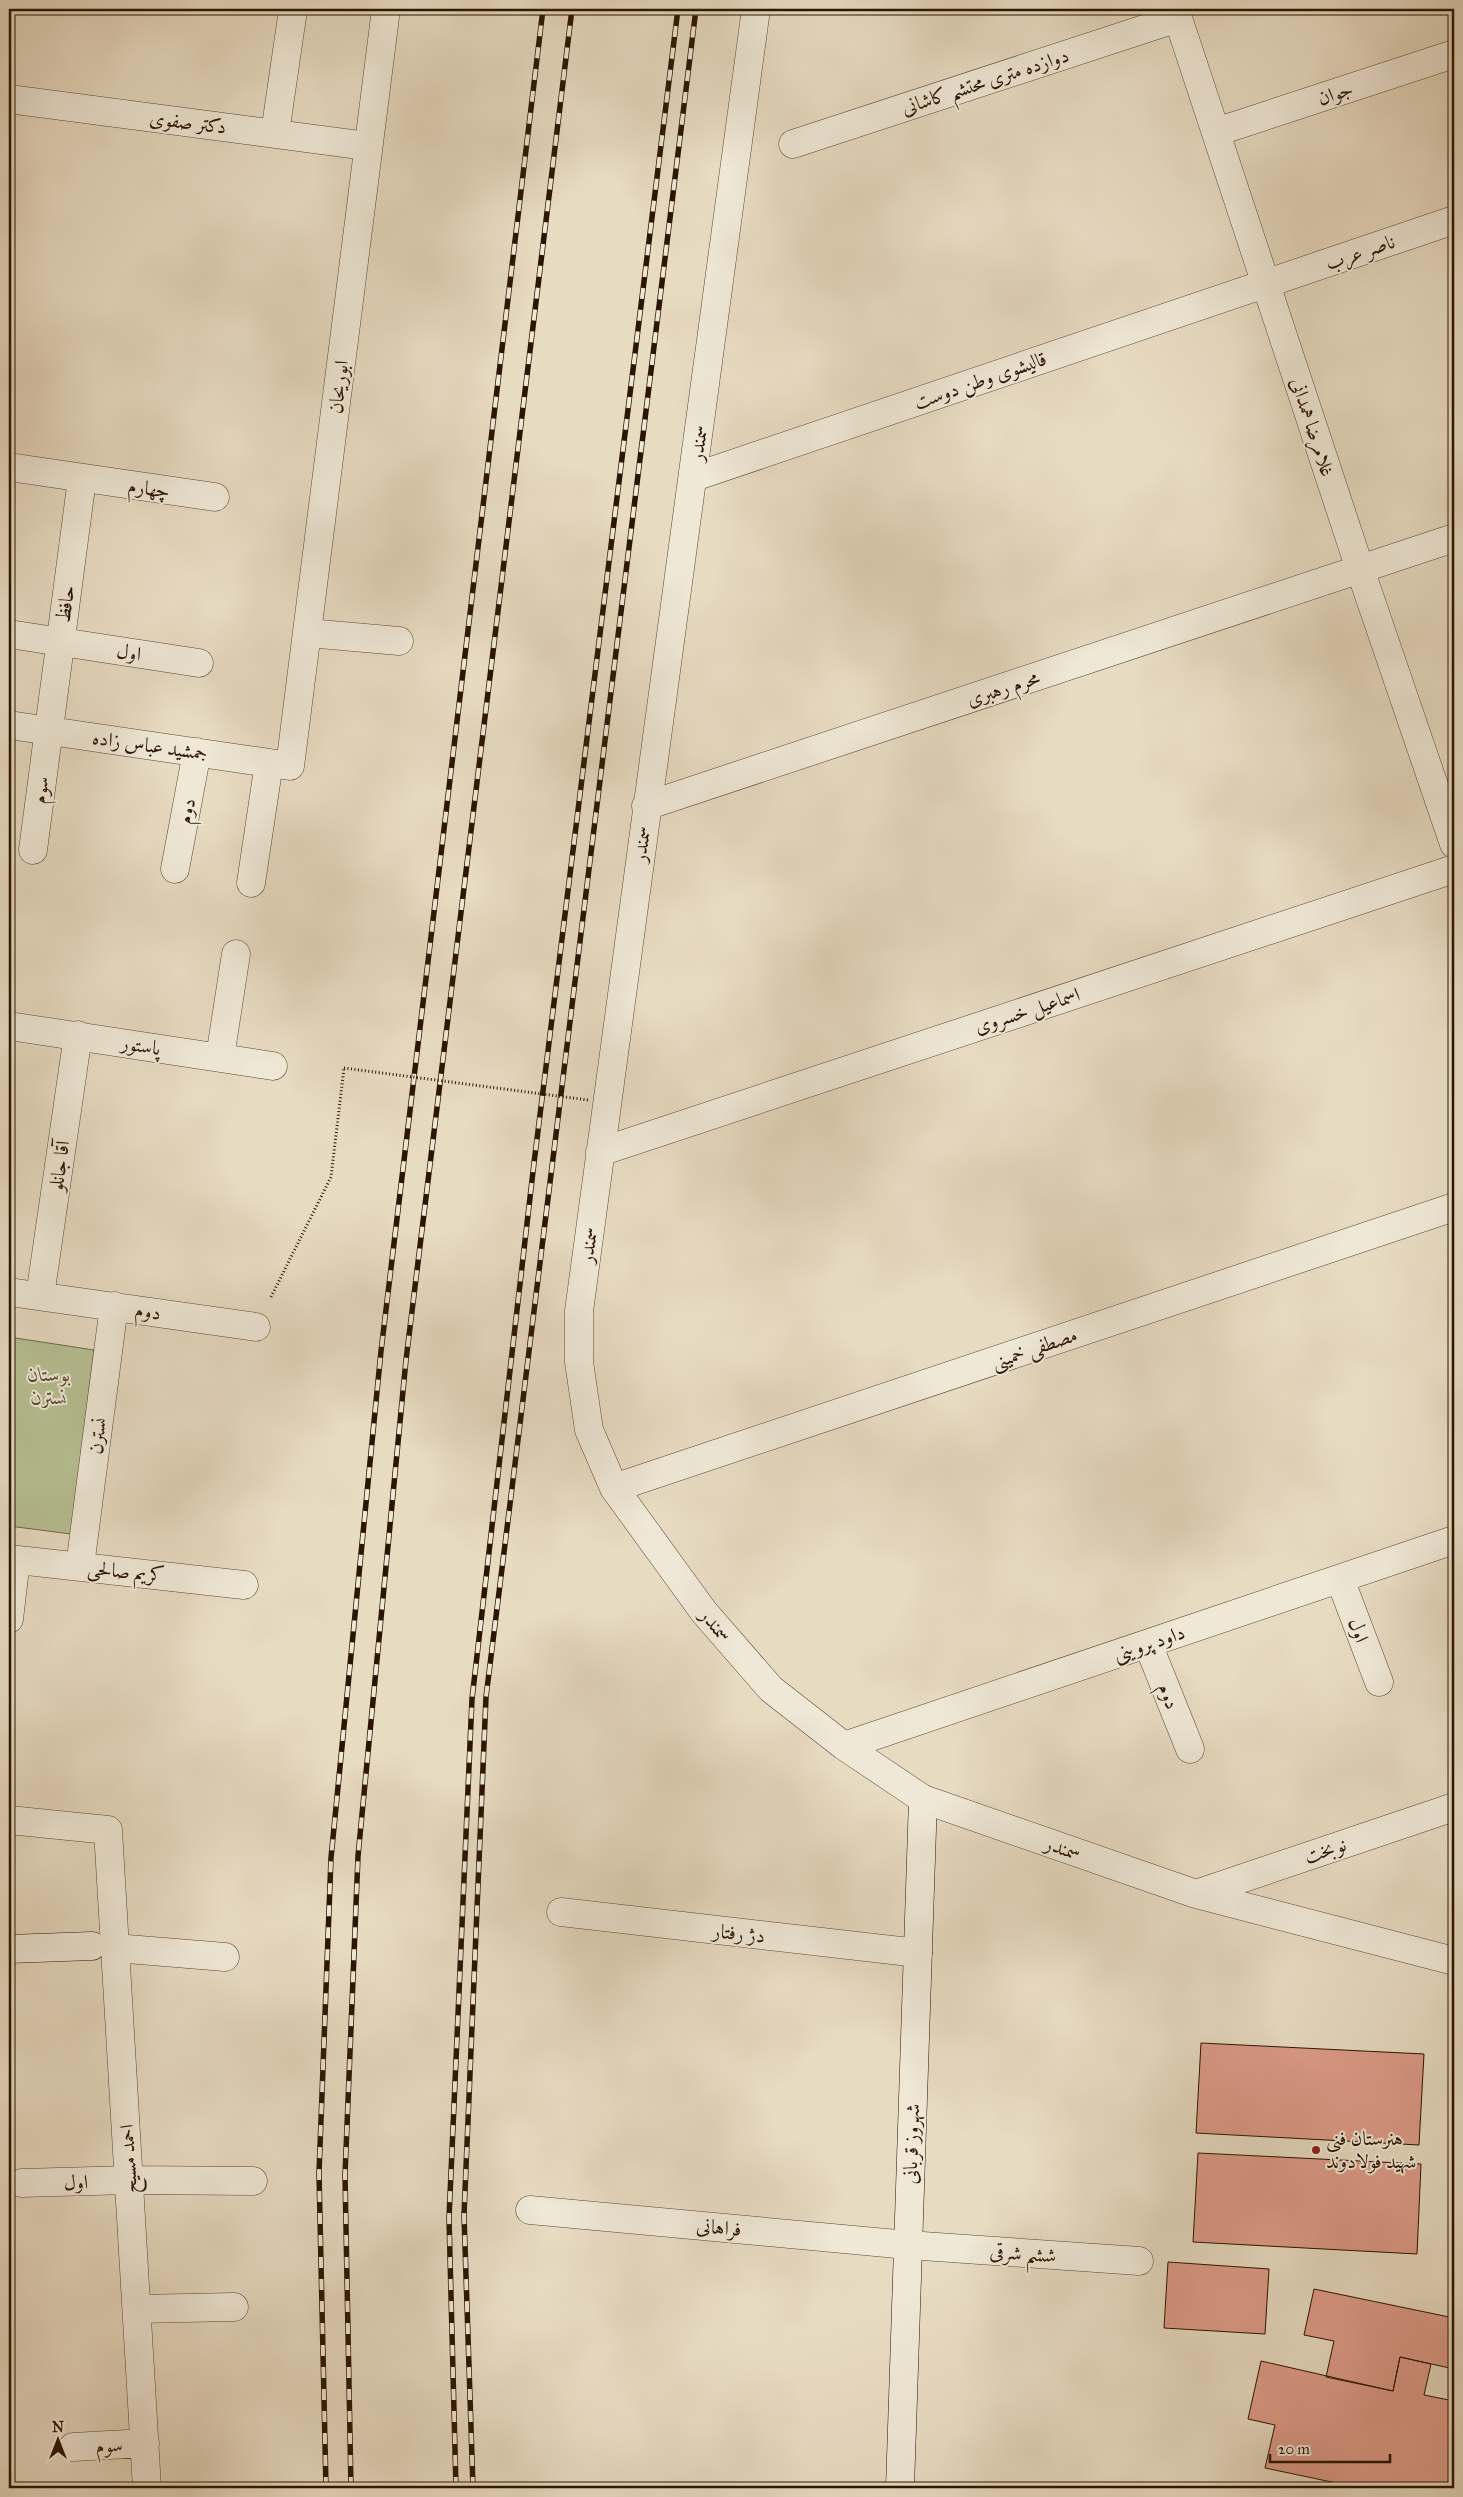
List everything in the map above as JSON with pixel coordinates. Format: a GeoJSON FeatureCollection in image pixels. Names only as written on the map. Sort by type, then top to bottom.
{"type":"FeatureCollection","features":[{"type":"Feature","properties":{"kind":"street","name":"ابوریحان"},"geometry":{"type":"LineString","coordinates":[[280,764],[308,633],[367,146],[386,9]]}},
{"type":"Feature","properties":{"kind":"street","name":"سمندر"},"geometry":{"type":"LineString","coordinates":[[756,9],[694,477],[646,806],[579,1311],[579,1362],[589,1430],[614,1488],[704,1612],[771,1689],[844,1746],[923,1799],[1196,1894],[1454,1961]]}},
{"type":"Feature","properties":{"kind":"street"},"geometry":{"type":"LineString","coordinates":[[275,133],[293,10]]}},
{"type":"Feature","properties":{"kind":"street","name":"غلامرضا همدانی"},"geometry":{"type":"LineString","coordinates":[[1177,13],[1265,284],[1454,844]]}},
{"type":"Feature","properties":{"kind":"street","name":"دوازده متری محتشم کاشانی"},"geometry":{"type":"LineString","coordinates":[[792,144],[1177,13]]}},
{"type":"Feature","properties":{"kind":"street","name":"جوان"},"geometry":{"type":"LineString","coordinates":[[1216,132],[1454,54]]}},
{"type":"Feature","properties":{"kind":"street","name":"دکتر صفوی"},"geometry":{"type":"LineString","coordinates":[[9,99],[367,146]]}},
{"type":"Feature","properties":{"kind":"street","name":"ناصر عرب"},"geometry":{"type":"LineString","coordinates":[[1265,284],[1454,220]]}},
{"type":"Feature","properties":{"kind":"street","name":"قالیشوی وطن دوست"},"geometry":{"type":"LineString","coordinates":[[694,477],[1265,284]]}},
{"type":"Feature","properties":{"kind":"street"},"geometry":{"type":"LineString","coordinates":[[9,467],[82,479]]}},
{"type":"Feature","properties":{"kind":"street","name":"چهارم"},"geometry":{"type":"LineString","coordinates":[[82,479],[215,497]]}},
{"type":"Feature","properties":{"kind":"street","name":"حافظ"},"geometry":{"type":"LineString","coordinates":[[48,730],[82,479]]}},
{"type":"Feature","properties":{"kind":"street","name":"محرم رهبری"},"geometry":{"type":"LineString","coordinates":[[646,806],[1454,538]]}},
{"type":"Feature","properties":{"kind":"street"},"geometry":{"type":"LineString","coordinates":[[308,633],[399,641]]}},
{"type":"Feature","properties":{"kind":"street"},"geometry":{"type":"LineString","coordinates":[[9,634],[60,642]]}},
{"type":"Feature","properties":{"kind":"street","name":"اول"},"geometry":{"type":"LineString","coordinates":[[60,642],[199,663]]}},
{"type":"Feature","properties":{"kind":"street","name":"جمشید عباس زاده"},"geometry":{"type":"LineString","coordinates":[[9,725],[280,764]]}},
{"type":"Feature","properties":{"kind":"street","name":"سوم"},"geometry":{"type":"LineString","coordinates":[[33,850],[48,730]]}},
{"type":"Feature","properties":{"kind":"street","name":"دوم"},"geometry":{"type":"LineString","coordinates":[[175,869],[197,752]]}},
{"type":"Feature","properties":{"kind":"street"},"geometry":{"type":"LineString","coordinates":[[252,883],[280,764]]}},
{"type":"Feature","properties":{"kind":"street","name":"اسماعیل خسروی"},"geometry":{"type":"LineString","coordinates":[[600,1152],[1454,869]]}},
{"type":"Feature","properties":{"kind":"street"},"geometry":{"type":"LineString","coordinates":[[220,1057],[236,954]]}},
{"type":"Feature","properties":{"kind":"street","name":"پاستور"},"geometry":{"type":"LineString","coordinates":[[9,1026],[273,1066]]}},
{"type":"Feature","properties":{"kind":"street","name":"آقا جانلو"},"geometry":{"type":"LineString","coordinates":[[40,1296],[78,1035]]}},
{"type":"Feature","properties":{"kind":"street","name":"مصطفی خمینی"},"geometry":{"type":"LineString","coordinates":[[614,1488],[1454,1207]]}},
{"type":"Feature","properties":{"kind":"street"},"geometry":{"type":"LineString","coordinates":[[9,1292],[40,1296]]}},
{"type":"Feature","properties":{"kind":"street","name":"دوم"},"geometry":{"type":"LineString","coordinates":[[40,1296],[256,1327]]}},
{"type":"Feature","properties":{"kind":"street","name":"نسترن"},"geometry":{"type":"LineString","coordinates":[[80,1566],[114,1306]]}},
{"type":"Feature","properties":{"kind":"street","name":"داود پروینی"},"geometry":{"type":"LineString","coordinates":[[844,1746],[1454,1540]]}},
{"type":"Feature","properties":{"kind":"street"},"geometry":{"type":"LineString","coordinates":[[9,1619],[13,1560]]}},
{"type":"Feature","properties":{"kind":"street","name":"کریم صالحی"},"geometry":{"type":"LineString","coordinates":[[13,1560],[244,1585]]}},
{"type":"Feature","properties":{"kind":"street","name":"اول"},"geometry":{"type":"LineString","coordinates":[[1340,1579],[1379,1682]]}},
{"type":"Feature","properties":{"kind":"street","name":"دوم"},"geometry":{"type":"LineString","coordinates":[[1148,1644],[1190,1749]]}},
{"type":"Feature","properties":{"kind":"street","name":"شهروز قربانی"},"geometry":{"type":"LineString","coordinates":[[900,2488],[923,1799]]}},
{"type":"Feature","properties":{"kind":"street","name":"نوبخت"},"geometry":{"type":"LineString","coordinates":[[1196,1894],[1454,1807]]}},
{"type":"Feature","properties":{"kind":"street","name":"احمد مسیح"},"geometry":{"type":"LineString","coordinates":[[9,1820],[108,1830],[104,1947],[129,2180],[147,2488]]}},
{"type":"Feature","properties":{"kind":"street","name":"دژ رفتار"},"geometry":{"type":"LineString","coordinates":[[561,1912],[918,1953]]}},
{"type":"Feature","properties":{"kind":"street"},"geometry":{"type":"LineString","coordinates":[[9,1950],[104,1947],[225,1957]]}},
{"type":"Feature","properties":{"kind":"street","name":"اول"},"geometry":{"type":"LineString","coordinates":[[22,2183],[129,2180],[252,2181]]}},
{"type":"Feature","properties":{"kind":"street","name":"فراهانی"},"geometry":{"type":"LineString","coordinates":[[530,2210],[908,2245]]}},
{"type":"Feature","properties":{"kind":"street","name":"ششم شرقی"},"geometry":{"type":"LineString","coordinates":[[908,2245],[1139,2261]]}},
{"type":"Feature","properties":{"kind":"street"},"geometry":{"type":"LineString","coordinates":[[137,2309],[234,2307]]}},
{"type":"Feature","properties":{"kind":"street","name":"سوم"},"geometry":{"type":"LineString","coordinates":[[73,2447],[145,2443]]}},
{"type":"Feature","properties":{"kind":"path"},"geometry":{"type":"LineString","coordinates":[[256,1327],[330,1177],[344,1068],[588,1100]]}},
{"type":"Feature","properties":{"kind":"green space","name":"بوستان نسترن"},"geometry":{"type":"Polygon","coordinates":[[[9,1337],[94,1350],[71,1534],[9,1526],[9,1337]]]}},
{"type":"Feature","properties":{"kind":"building"},"geometry":{"type":"Polygon","coordinates":[[[1201,2043],[1424,2054],[1419,2145],[1196,2133],[1201,2043]]]}},
{"type":"Feature","properties":{"kind":"building"},"geometry":{"type":"Polygon","coordinates":[[[1198,2153],[1421,2164],[1417,2254],[1193,2242],[1198,2153]]]}},
{"type":"Feature","properties":{"kind":"building"},"geometry":{"type":"Polygon","coordinates":[[[1168,2262],[1269,2269],[1265,2334],[1164,2328],[1168,2262]]]}},
{"type":"Feature","properties":{"kind":"building"},"geometry":{"type":"Polygon","coordinates":[[[1314,2289],[1454,2318],[1454,2369],[1400,2357],[1393,2391],[1326,2377],[1334,2341],[1304,2335],[1314,2289]]]}},
{"type":"Feature","properties":{"kind":"building"},"geometry":{"type":"Polygon","coordinates":[[[1400,2357],[1431,2364],[1424,2395],[1454,2401],[1454,2488],[1360,2488],[1265,2468],[1275,2425],[1248,2419],[1261,2361],[1393,2391],[1400,2357]]]}},
{"type":"Feature","properties":{"kind":"railway"},"geometry":{"type":"LineString","coordinates":[[326,2488],[319,2173],[331,1858],[381,1351],[543,9]]}},
{"type":"Feature","properties":{"kind":"railway"},"geometry":{"type":"LineString","coordinates":[[351,2488],[345,2175],[358,1856],[406,1360],[572,9]]}},
{"type":"Feature","properties":{"kind":"railway"},"geometry":{"type":"LineString","coordinates":[[456,2488],[449,2218],[472,1699],[534,1163],[678,9]]}},
{"type":"Feature","properties":{"kind":"railway"},"geometry":{"type":"LineString","coordinates":[[473,2488],[464,2215],[486,1697],[696,9]]}},
{"type":"Feature","properties":{"kind":"place","name":"هنرستان فنی شهید فولادوند"},"geometry":{"type":"Point","coordinates":[1316,2150]}}]}
